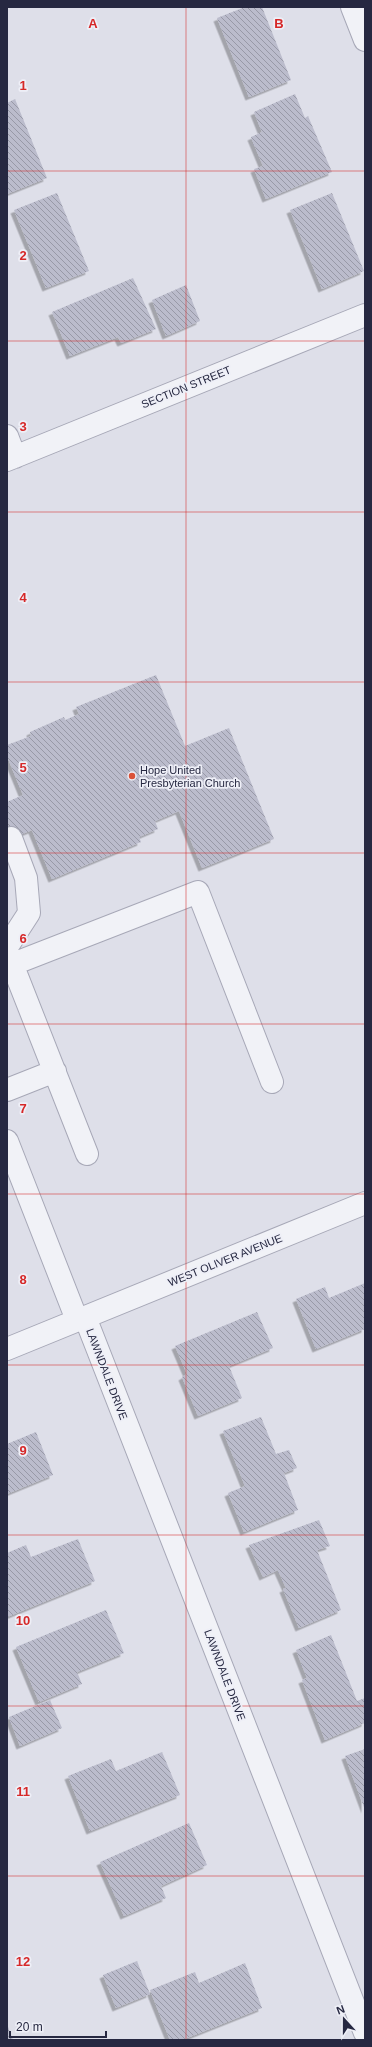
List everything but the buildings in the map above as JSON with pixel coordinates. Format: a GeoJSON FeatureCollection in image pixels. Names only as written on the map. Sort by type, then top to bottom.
{"type":"FeatureCollection","features":[{"type":"Feature","properties":{"kind":"street"},"geometry":{"type":"LineString","coordinates":[[352,7],[365,40]]}},
{"type":"Feature","properties":{"kind":"street","name":"SECTION STREET"},"geometry":{"type":"LineString","coordinates":[[11,458],[365,315]]}},
{"type":"Feature","properties":{"kind":"street"},"geometry":{"type":"LineString","coordinates":[[7,436],[11,458]]}},
{"type":"Feature","properties":{"kind":"street"},"geometry":{"type":"LineString","coordinates":[[11,838],[26,878],[29,912],[9,954],[87,1154]]}},
{"type":"Feature","properties":{"kind":"street"},"geometry":{"type":"LineString","coordinates":[[9,954],[198,892],[272,1082]]}},
{"type":"Feature","properties":{"kind":"street"},"geometry":{"type":"LineString","coordinates":[[7,1090],[55,1071]]}},
{"type":"Feature","properties":{"kind":"street","name":"LAWNDALE DRIVE"},"geometry":{"type":"LineString","coordinates":[[7,1141],[81,1319],[365,2033]]}},
{"type":"Feature","properties":{"kind":"street","name":"WEST OLIVER AVENUE"},"geometry":{"type":"LineString","coordinates":[[7,1349],[365,1203]]}},
{"type":"Feature","properties":{"kind":"place","name":"Hope United Presbyterian Church"},"geometry":{"type":"Point","coordinates":[132,776]}}]}
